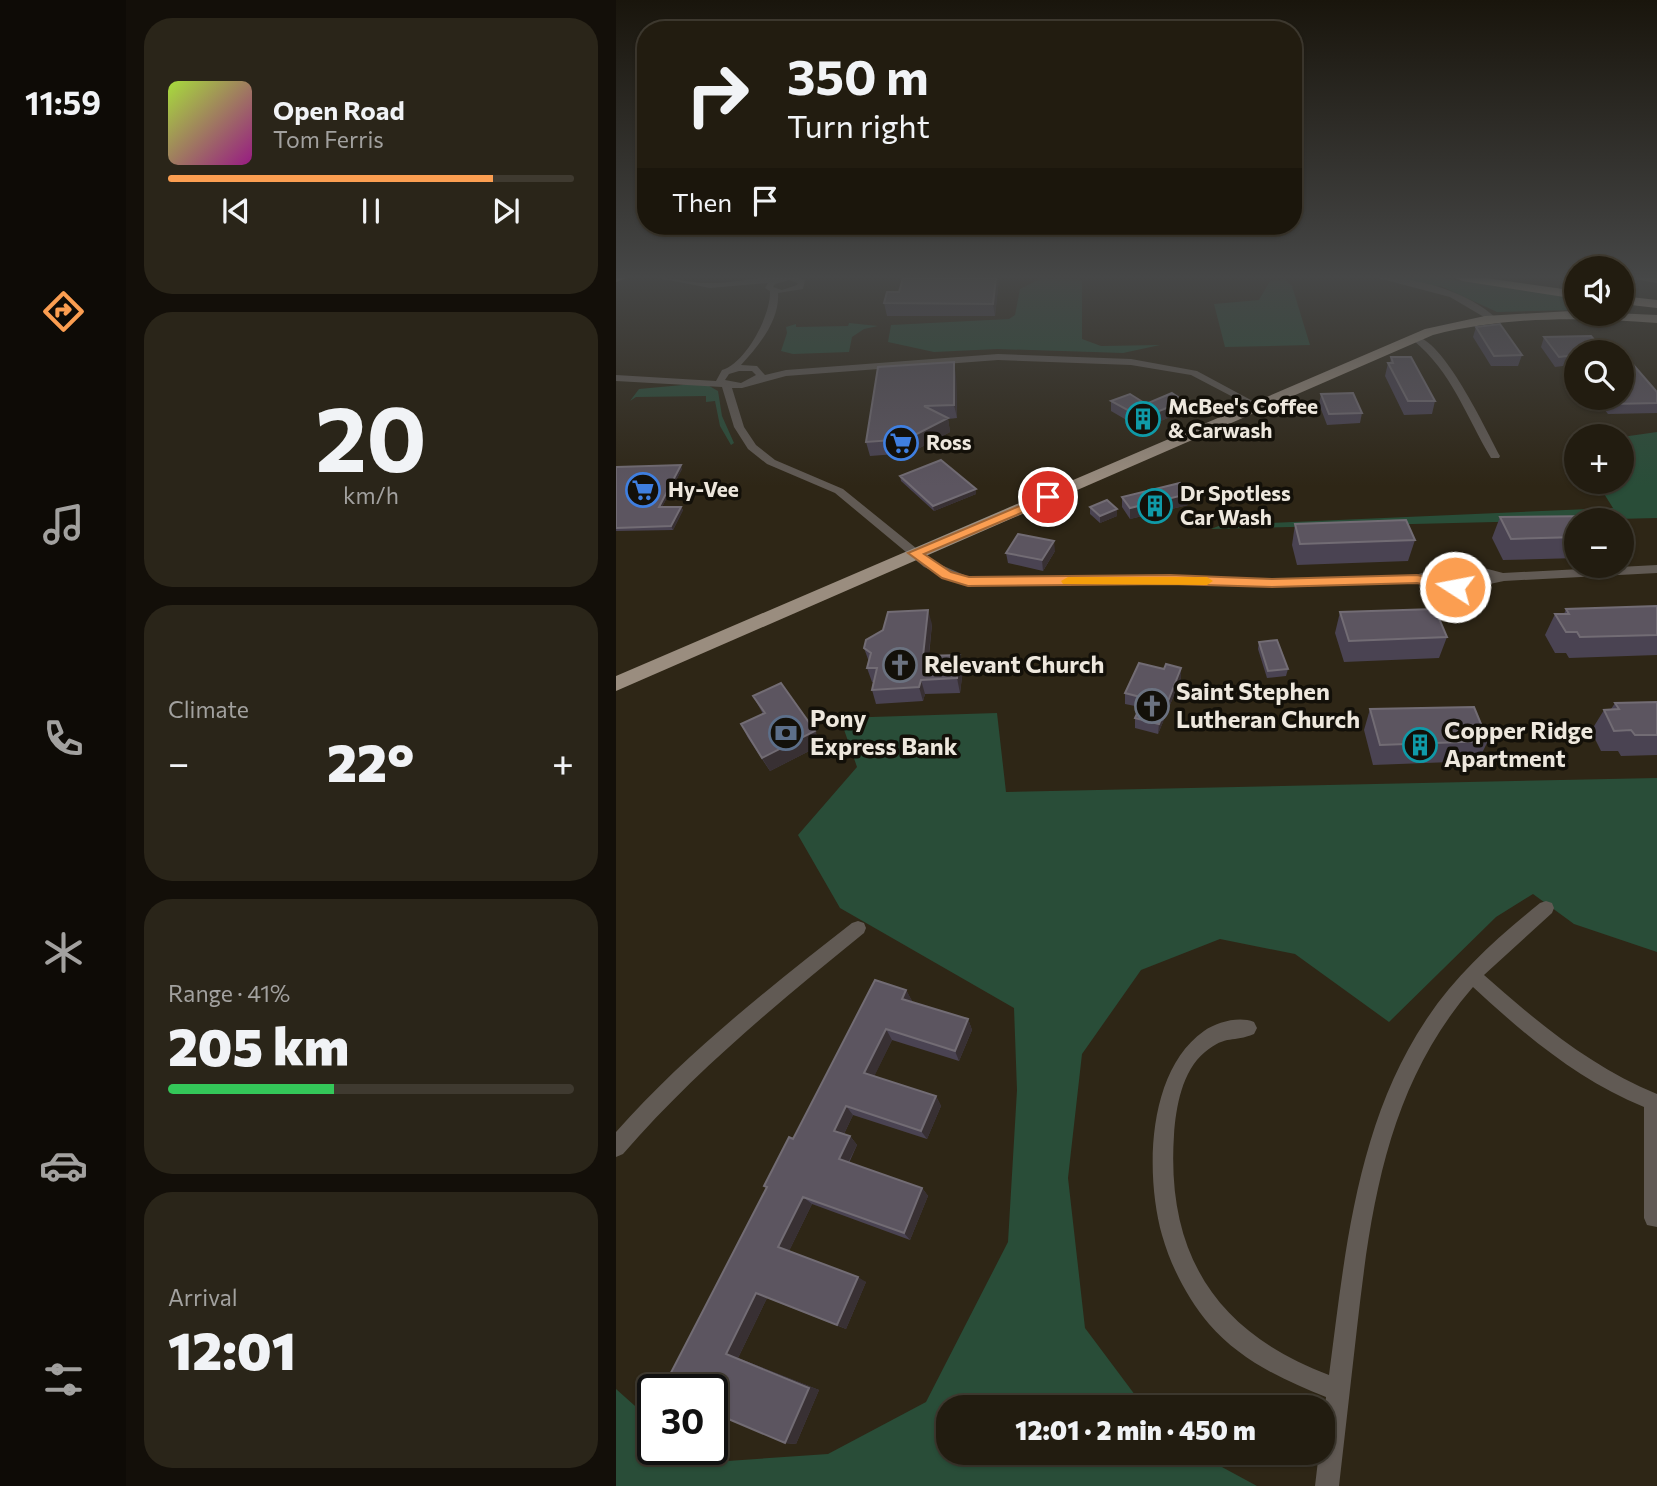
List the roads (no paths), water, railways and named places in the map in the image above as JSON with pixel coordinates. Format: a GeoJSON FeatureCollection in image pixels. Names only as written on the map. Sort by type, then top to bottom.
{"type":"FeatureCollection","features":[{"type":"Feature","properties":{"kind":"main road"},"geometry":{"type":"LineString","coordinates":[[616,684],[1394,347]]}},
{"type":"Feature","properties":{"kind":"street"},"geometry":{"type":"LineString","coordinates":[[753,347],[746,358],[720,378],[739,428],[752,447],[771,462],[839,491],[914,553],[947,575],[980,582],[1170,579],[1272,583],[1417,579],[1455,587],[1479,586],[1503,577],[1657,569]]}},
{"type":"Feature","properties":{"kind":"street"},"geometry":{"type":"LineString","coordinates":[[734,409],[742,389],[761,375],[755,368],[755,347]]}},
{"type":"Feature","properties":{"kind":"street"},"geometry":{"type":"LineString","coordinates":[[1427,347],[1439,357],[1495,456]]}},
{"type":"Feature","properties":{"kind":"street"},"geometry":{"type":"LineString","coordinates":[[676,381],[755,368],[998,357],[1153,364],[1206,378],[1257,406]]}},
{"type":"Feature","properties":{"kind":"street"},"geometry":{"type":"LineString","coordinates":[[616,378],[632,381],[751,383],[775,374],[864,365]]}},
{"type":"Feature","properties":{"kind":"street"},"geometry":{"type":"LineString","coordinates":[[616,385],[632,381]]}},
{"type":"Feature","properties":{"kind":"street"},"geometry":{"type":"LineString","coordinates":[[1417,579],[1447,568],[1465,567],[1503,577]]}},
{"type":"Feature","properties":{"kind":"street"},"geometry":{"type":"LineString","coordinates":[[1327,1486],[1361,1212],[1385,1122],[1415,1054],[1447,1005],[1509,938],[1546,908]]}},
{"type":"Feature","properties":{"kind":"street"},"geometry":{"type":"LineString","coordinates":[[616,1147],[672,1083],[714,1044],[858,928]]}},
{"type":"Feature","properties":{"kind":"street"},"geometry":{"type":"LineString","coordinates":[[1472,975],[1551,1044],[1590,1070],[1655,1103],[1654,1218]]}},
{"type":"Feature","properties":{"kind":"street"},"geometry":{"type":"LineString","coordinates":[[1248,1028],[1216,1033],[1201,1044],[1177,1079],[1164,1130],[1166,1201],[1172,1234],[1198,1290],[1239,1339],[1277,1365],[1339,1390]]}},
{"type":"Feature","properties":{"kind":"place","name":"McBee's Coffee & Carwash"},"geometry":{"type":"Point","coordinates":[1143,419]}},
{"type":"Feature","properties":{"kind":"place","name":"Ross"},"geometry":{"type":"Point","coordinates":[901,443]}},
{"type":"Feature","properties":{"kind":"place","name":"Hy-Vee"},"geometry":{"type":"Point","coordinates":[643,490]}},
{"type":"Feature","properties":{"kind":"place","name":"Dr Spotless Car Wash"},"geometry":{"type":"Point","coordinates":[1155,506]}},
{"type":"Feature","properties":{"kind":"place","name":"Relevant Church"},"geometry":{"type":"Point","coordinates":[900,665]}},
{"type":"Feature","properties":{"kind":"place","name":"Saint Stephen Lutheran Church"},"geometry":{"type":"Point","coordinates":[1152,706]}},
{"type":"Feature","properties":{"kind":"place","name":"Pony Express Bank"},"geometry":{"type":"Point","coordinates":[786,733]}},
{"type":"Feature","properties":{"kind":"place","name":"Copper Ridge Apartment"},"geometry":{"type":"Point","coordinates":[1420,745]}}]}
